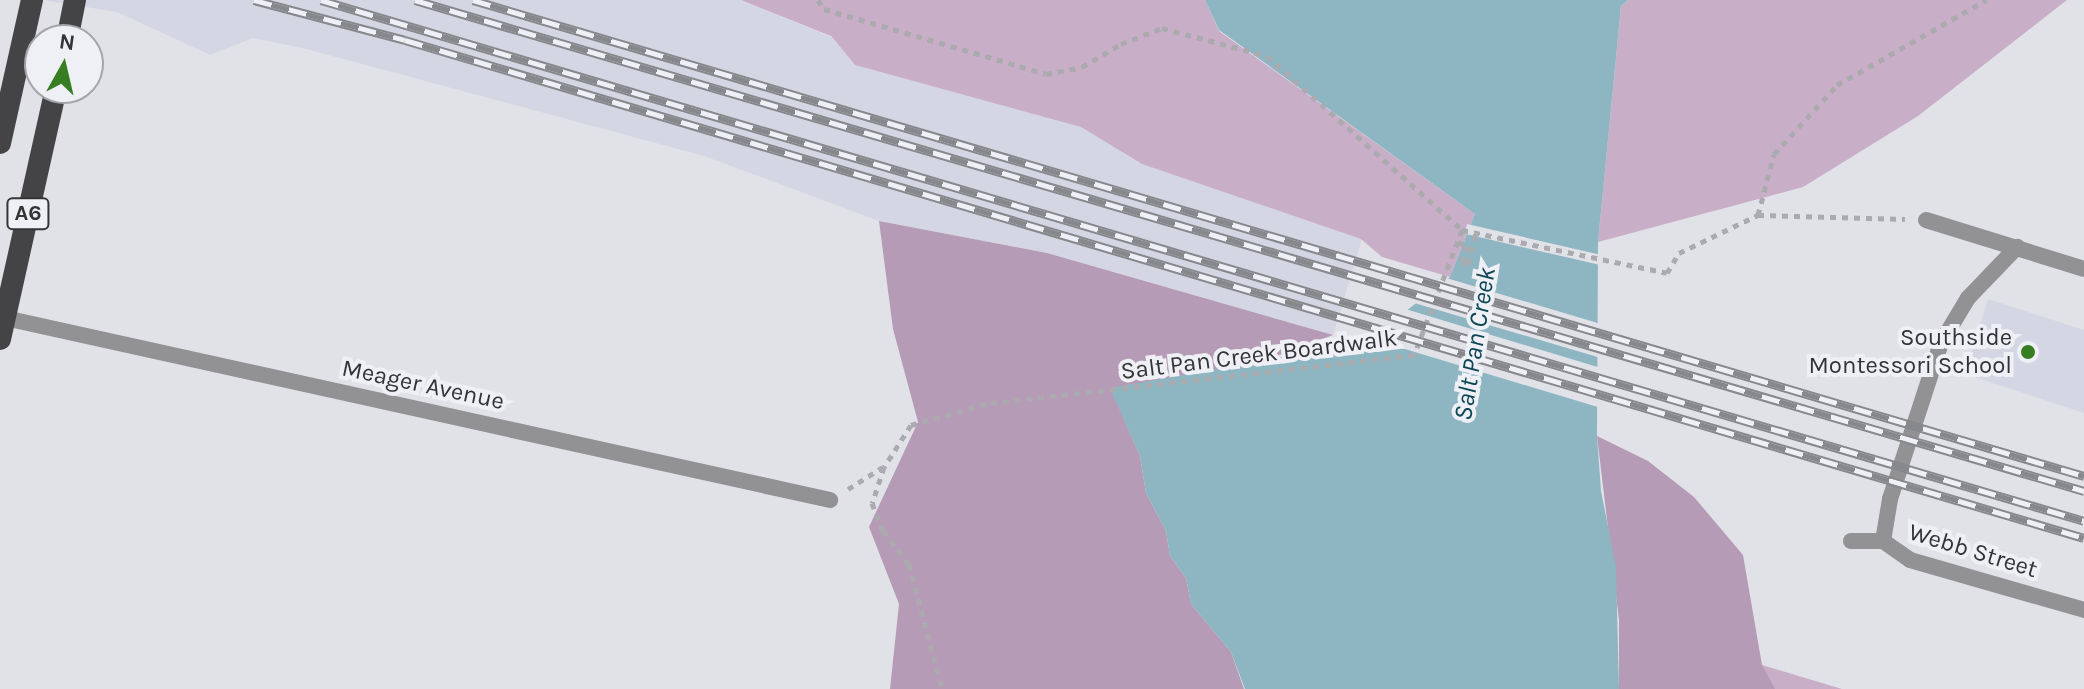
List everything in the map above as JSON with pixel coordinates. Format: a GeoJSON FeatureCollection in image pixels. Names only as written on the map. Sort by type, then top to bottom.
{"type":"FeatureCollection","features":[{"type":"Feature","properties":{"kind":"highway"},"geometry":{"type":"LineString","coordinates":[[0,143],[32,0]]}},
{"type":"Feature","properties":{"kind":"highway"},"geometry":{"type":"LineString","coordinates":[[70,24],[75,0]]}},
{"type":"Feature","properties":{"kind":"highway","name":"A6"},"geometry":{"type":"LineString","coordinates":[[2,326],[52,104]]}},
{"type":"Feature","properties":{"kind":"street"},"geometry":{"type":"LineString","coordinates":[[1926,220],[2084,269]]}},
{"type":"Feature","properties":{"kind":"street"},"geometry":{"type":"LineString","coordinates":[[1883,541],[1890,499],[1941,343],[1968,298],[2017,247]]}},
{"type":"Feature","properties":{"kind":"street","name":"Meager Avenue"},"geometry":{"type":"LineString","coordinates":[[2,326],[830,500]]}},
{"type":"Feature","properties":{"kind":"street","name":"Webb Street"},"geometry":{"type":"LineString","coordinates":[[1851,541],[1883,541],[1910,560],[2084,610]]}},
{"type":"Feature","properties":{"kind":"path"},"geometry":{"type":"LineString","coordinates":[[818,0],[824,9],[1046,74],[1082,67],[1121,44],[1162,28],[1267,56],[1462,230],[1667,273],[1679,253],[1758,215],[1926,220]]}},
{"type":"Feature","properties":{"kind":"path"},"geometry":{"type":"LineString","coordinates":[[1758,215],[1774,154],[1837,85],[1986,0]]}},
{"type":"Feature","properties":{"kind":"path","name":"Salt Pan Creek Boardwalk"},"geometry":{"type":"LineString","coordinates":[[884,467],[911,425],[986,404],[1414,355],[1462,230]]}},
{"type":"Feature","properties":{"kind":"path"},"geometry":{"type":"LineString","coordinates":[[1458,242],[1466,245],[1462,262],[1468,264],[1476,233]]}},
{"type":"Feature","properties":{"kind":"path"},"geometry":{"type":"LineString","coordinates":[[830,500],[884,467]]}},
{"type":"Feature","properties":{"kind":"path"},"geometry":{"type":"LineString","coordinates":[[884,467],[872,503],[883,531],[909,564],[942,689]]}},
{"type":"Feature","properties":{"kind":"shaded area"},"geometry":{"type":"Polygon","coordinates":[[[42,0],[741,0],[831,37],[855,65],[1081,127],[1142,164],[1362,239],[1333,335],[1047,253],[879,221],[704,156],[306,49],[253,38],[210,55],[117,12],[42,0]]]}},
{"type":"Feature","properties":{"kind":"shaded area"},"geometry":{"type":"Polygon","coordinates":[[[741,0],[1205,0],[1219,31],[1475,214],[1450,277],[1382,257],[1361,239],[1142,164],[1081,127],[855,65],[831,36],[741,0]]]}},
{"type":"Feature","properties":{"kind":"shaded area"},"geometry":{"type":"Polygon","coordinates":[[[1628,0],[2067,0],[1918,116],[1803,187],[1598,242],[1621,6],[1628,0]]]}},
{"type":"Feature","properties":{"kind":"shaded area"},"geometry":{"type":"Polygon","coordinates":[[[879,221],[1047,253],[1333,335],[1247,367],[1111,389],[1140,456],[1146,493],[1166,531],[1170,556],[1186,578],[1191,604],[1231,652],[1244,689],[890,689],[899,604],[869,527],[918,422],[893,329],[879,221]]]}},
{"type":"Feature","properties":{"kind":"shaded area","name":"Southside Montessori School"},"geometry":{"type":"Polygon","coordinates":[[[1988,299],[2084,330],[2084,413],[1965,374],[1988,299]]]}},
{"type":"Feature","properties":{"kind":"shaded area"},"geometry":{"type":"Polygon","coordinates":[[[1597,436],[1648,461],[1694,497],[1743,555],[1762,665],[1775,689],[1619,689],[1619,620],[1597,436]]]}},
{"type":"Feature","properties":{"kind":"shaded area"},"geometry":{"type":"Polygon","coordinates":[[[1762,665],[1842,689],[1762,689],[1762,665]]]}},
{"type":"Feature","properties":{"kind":"water","name":"Salt Pan Creek"},"geometry":{"type":"Polygon","coordinates":[[[1205,0],[1628,0],[1621,6],[1598,242],[1597,436],[1601,491],[1616,567],[1619,689],[1245,689],[1231,652],[1191,604],[1186,578],[1170,556],[1166,531],[1146,493],[1140,456],[1110,388],[1366,342],[1450,277],[1475,214],[1219,30],[1205,0]]]}},
{"type":"Feature","properties":{"kind":"pier"},"geometry":{"type":"Polygon","coordinates":[[[1467,224],[1601,255],[1599,265],[1465,234],[1467,224]]]}},
{"type":"Feature","properties":{"kind":"pier"},"geometry":{"type":"Polygon","coordinates":[[[1443,277],[1601,324],[1601,358],[1411,302],[1443,277]]]}},
{"type":"Feature","properties":{"kind":"pier"},"geometry":{"type":"Polygon","coordinates":[[[1402,308],[1601,368],[1601,408],[1365,337],[1402,308]]]}},
{"type":"Feature","properties":{"kind":"railway"},"geometry":{"type":"LineString","coordinates":[[254,0],[405,40],[2084,538]]}},
{"type":"Feature","properties":{"kind":"railway"},"geometry":{"type":"LineString","coordinates":[[321,0],[2084,521]]}},
{"type":"Feature","properties":{"kind":"railway"},"geometry":{"type":"LineString","coordinates":[[415,0],[2084,491]]}},
{"type":"Feature","properties":{"kind":"railway"},"geometry":{"type":"LineString","coordinates":[[473,0],[2084,476]]}},
{"type":"Feature","properties":{"kind":"place","name":"Southside Montessori School"},"geometry":{"type":"Point","coordinates":[2028,352]}}]}
